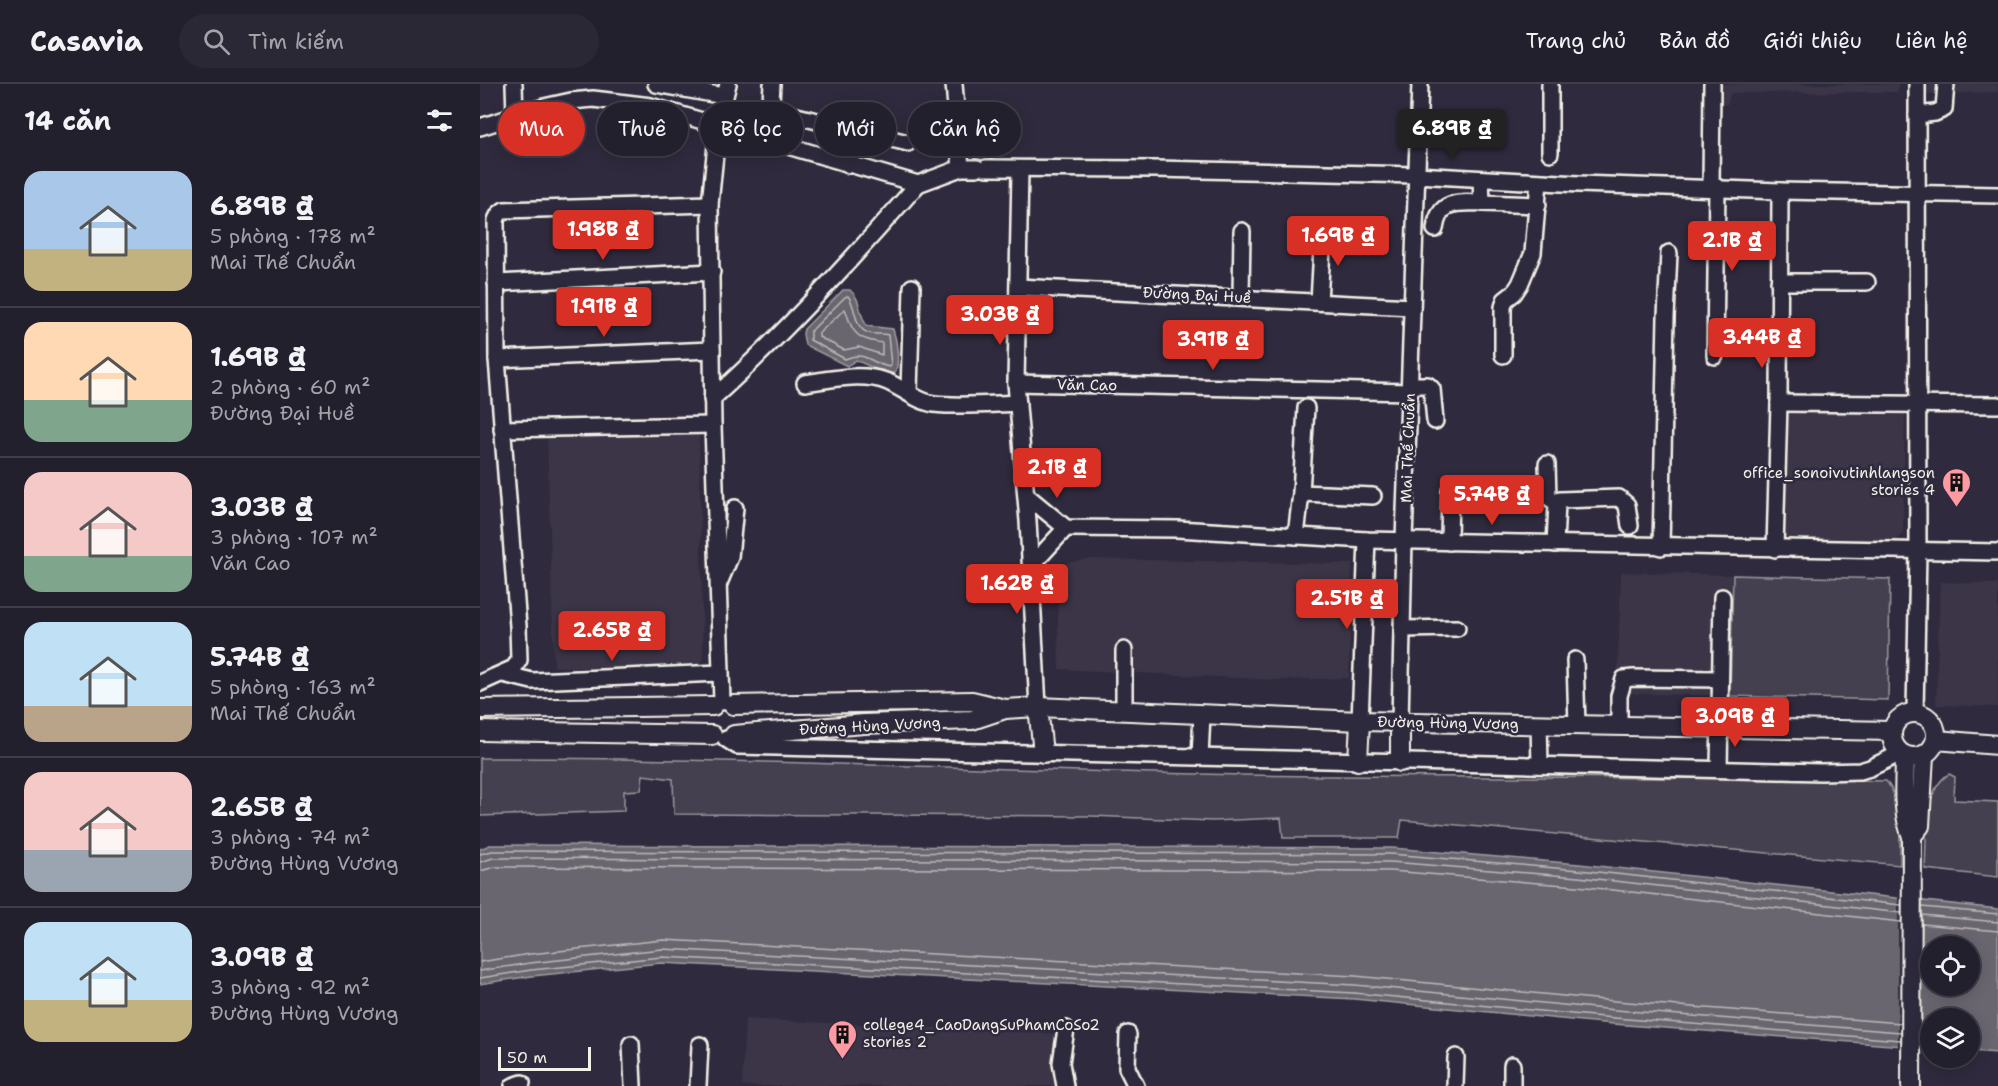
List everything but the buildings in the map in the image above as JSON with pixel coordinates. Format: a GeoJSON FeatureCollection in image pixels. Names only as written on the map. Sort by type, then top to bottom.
{"type":"FeatureCollection","features":[{"type":"Feature","properties":{"kind":"main road","name":"Đường Hùng Vương"},"geometry":{"type":"LineString","coordinates":[[480,709],[972,701],[1005,709]]}},
{"type":"Feature","properties":{"kind":"main road"},"geometry":{"type":"LineString","coordinates":[[723,704],[738,710],[742,723],[724,736],[705,723],[706,717],[723,704]]}},
{"type":"Feature","properties":{"kind":"main road","name":"Đường Hùng Vương"},"geometry":{"type":"LineString","coordinates":[[480,731],[724,736],[864,724],[972,720],[1005,709],[1038,707],[1360,722],[1892,731]]}},
{"type":"Feature","properties":{"kind":"main road"},"geometry":{"type":"LineString","coordinates":[[1038,707],[1043,753]]}},
{"type":"Feature","properties":{"kind":"main road"},"geometry":{"type":"LineString","coordinates":[[1915,712],[1932,721],[1936,730],[1936,740],[1929,751],[1918,757],[1903,754],[1895,747],[1892,731],[1896,721],[1915,712]]}},
{"type":"Feature","properties":{"kind":"main road"},"geometry":{"type":"LineString","coordinates":[[1358,760],[1360,722]]}},
{"type":"Feature","properties":{"kind":"main road"},"geometry":{"type":"LineString","coordinates":[[1400,722],[1400,762]]}},
{"type":"Feature","properties":{"kind":"main road"},"geometry":{"type":"LineString","coordinates":[[1936,740],[1998,745]]}},
{"type":"Feature","properties":{"kind":"main road"},"geometry":{"type":"LineString","coordinates":[[1903,754],[1907,824],[1912,836],[1911,1086]]}},
{"type":"Feature","properties":{"kind":"main road"},"geometry":{"type":"LineString","coordinates":[[1912,836],[1920,826],[1924,755]]}},
{"type":"Feature","properties":{"kind":"street"},"geometry":{"type":"LineString","coordinates":[[514,84],[515,102]]}},
{"type":"Feature","properties":{"kind":"street"},"geometry":{"type":"LineString","coordinates":[[656,84],[726,90]]}},
{"type":"Feature","properties":{"kind":"street"},"geometry":{"type":"LineString","coordinates":[[772,84],[771,102],[780,112],[815,121]]}},
{"type":"Feature","properties":{"kind":"street"},"geometry":{"type":"LineString","coordinates":[[954,84],[961,168]]}},
{"type":"Feature","properties":{"kind":"street","name":"Mai Thế Chuẩn"},"geometry":{"type":"LineString","coordinates":[[1400,722],[1420,84]]}},
{"type":"Feature","properties":{"kind":"street"},"geometry":{"type":"LineString","coordinates":[[1550,84],[1550,153]]}},
{"type":"Feature","properties":{"kind":"street"},"geometry":{"type":"LineString","coordinates":[[1712,84],[1715,356]]}},
{"type":"Feature","properties":{"kind":"street"},"geometry":{"type":"LineString","coordinates":[[1915,712],[1918,551],[1917,84]]}},
{"type":"Feature","properties":{"kind":"street"},"geometry":{"type":"LineString","coordinates":[[1917,115],[1935,113],[1944,109],[1946,84]]}},
{"type":"Feature","properties":{"kind":"street"},"geometry":{"type":"LineString","coordinates":[[575,102],[593,99],[651,106],[700,120]]}},
{"type":"Feature","properties":{"kind":"street"},"geometry":{"type":"LineString","coordinates":[[480,127],[498,121]]}},
{"type":"Feature","properties":{"kind":"street"},"geometry":{"type":"LineString","coordinates":[[803,151],[918,184]]}},
{"type":"Feature","properties":{"kind":"street"},"geometry":{"type":"LineString","coordinates":[[715,156],[710,204],[712,425],[723,704]]}},
{"type":"Feature","properties":{"kind":"street"},"geometry":{"type":"LineString","coordinates":[[849,165],[850,156]]}},
{"type":"Feature","properties":{"kind":"street"},"geometry":{"type":"LineString","coordinates":[[712,399],[763,352],[918,184],[961,168],[1416,174],[1539,182],[1780,191],[1998,195]]}},
{"type":"Feature","properties":{"kind":"street"},"geometry":{"type":"LineString","coordinates":[[1020,170],[1016,383],[1031,566],[1038,707]]}},
{"type":"Feature","properties":{"kind":"street"},"geometry":{"type":"LineString","coordinates":[[1481,179],[1482,203]]}},
{"type":"Feature","properties":{"kind":"street"},"geometry":{"type":"LineString","coordinates":[[1503,355],[1503,307],[1505,300],[1520,284],[1533,253],[1539,182]]}},
{"type":"Feature","properties":{"kind":"street"},"geometry":{"type":"LineString","coordinates":[[1775,549],[1779,403],[1780,191]]}},
{"type":"Feature","properties":{"kind":"street"},"geometry":{"type":"LineString","coordinates":[[1435,229],[1440,211],[1456,203],[1538,205]]}},
{"type":"Feature","properties":{"kind":"street"},"geometry":{"type":"LineString","coordinates":[[480,683],[514,668],[519,660],[497,359],[496,220],[504,210],[710,204]]}},
{"type":"Feature","properties":{"kind":"street"},"geometry":{"type":"LineString","coordinates":[[1241,297],[1242,231]]}},
{"type":"Feature","properties":{"kind":"street"},"geometry":{"type":"LineString","coordinates":[[1319,302],[1323,231]]}},
{"type":"Feature","properties":{"kind":"street"},"geometry":{"type":"LineString","coordinates":[[1661,547],[1669,253]]}},
{"type":"Feature","properties":{"kind":"street"},"geometry":{"type":"LineString","coordinates":[[496,283],[712,272]]}},
{"type":"Feature","properties":{"kind":"street"},"geometry":{"type":"LineString","coordinates":[[1779,282],[1867,282]]}},
{"type":"Feature","properties":{"kind":"street"},"geometry":{"type":"LineString","coordinates":[[909,392],[912,287]]}},
{"type":"Feature","properties":{"kind":"street","name":"Đường Đại Huề"},"geometry":{"type":"LineString","coordinates":[[1018,287],[1412,307]]}},
{"type":"Feature","properties":{"kind":"street"},"geometry":{"type":"LineString","coordinates":[[497,359],[712,350]]}},
{"type":"Feature","properties":{"kind":"street"},"geometry":{"type":"LineString","coordinates":[[805,383],[832,378],[862,377],[886,381],[931,404],[968,406],[1017,403]]}},
{"type":"Feature","properties":{"kind":"street","name":"Văn Cao"},"geometry":{"type":"LineString","coordinates":[[1016,383],[1410,389]]}},
{"type":"Feature","properties":{"kind":"street"},"geometry":{"type":"LineString","coordinates":[[1410,389],[1428,385],[1432,389],[1435,421]]}},
{"type":"Feature","properties":{"kind":"street"},"geometry":{"type":"LineString","coordinates":[[1779,403],[1998,405]]}},
{"type":"Feature","properties":{"kind":"street"},"geometry":{"type":"LineString","coordinates":[[1296,536],[1306,408]]}},
{"type":"Feature","properties":{"kind":"street"},"geometry":{"type":"LineString","coordinates":[[502,429],[712,425]]}},
{"type":"Feature","properties":{"kind":"street"},"geometry":{"type":"LineString","coordinates":[[1547,464],[1548,496],[1557,503]]}},
{"type":"Feature","properties":{"kind":"street"},"geometry":{"type":"LineString","coordinates":[[1449,542],[1450,491]]}},
{"type":"Feature","properties":{"kind":"street"},"geometry":{"type":"LineString","coordinates":[[1301,493],[1373,496]]}},
{"type":"Feature","properties":{"kind":"street"},"geometry":{"type":"LineString","coordinates":[[1026,495],[1066,528],[1177,529],[1367,540],[1998,552]]}},
{"type":"Feature","properties":{"kind":"street"},"geometry":{"type":"LineString","coordinates":[[1557,503],[1566,499],[1619,498],[1627,505],[1629,526]]}},
{"type":"Feature","properties":{"kind":"street"},"geometry":{"type":"LineString","coordinates":[[1555,544],[1557,503]]}},
{"type":"Feature","properties":{"kind":"street"},"geometry":{"type":"LineString","coordinates":[[717,586],[730,557],[735,508]]}},
{"type":"Feature","properties":{"kind":"street"},"geometry":{"type":"LineString","coordinates":[[1031,566],[1066,528]]}},
{"type":"Feature","properties":{"kind":"street"},"geometry":{"type":"LineString","coordinates":[[1360,722],[1367,540]]}},
{"type":"Feature","properties":{"kind":"street"},"geometry":{"type":"LineString","coordinates":[[1719,768],[1722,597]]}},
{"type":"Feature","properties":{"kind":"street"},"geometry":{"type":"LineString","coordinates":[[1403,628],[1457,628]]}},
{"type":"Feature","properties":{"kind":"street"},"geometry":{"type":"LineString","coordinates":[[1124,650],[1124,711]]}},
{"type":"Feature","properties":{"kind":"street"},"geometry":{"type":"LineString","coordinates":[[1575,660],[1577,725]]}},
{"type":"Feature","properties":{"kind":"street"},"geometry":{"type":"LineString","coordinates":[[503,674],[532,681],[720,673]]}},
{"type":"Feature","properties":{"kind":"street"},"geometry":{"type":"LineString","coordinates":[[1619,726],[1619,696],[1624,679],[1720,679]]}},
{"type":"Feature","properties":{"kind":"street"},"geometry":{"type":"LineString","coordinates":[[1200,757],[1202,714]]}},
{"type":"Feature","properties":{"kind":"street"},"geometry":{"type":"LineString","coordinates":[[1539,724],[1540,765]]}},
{"type":"Feature","properties":{"kind":"street"},"geometry":{"type":"LineString","coordinates":[[724,736],[737,746],[1821,772],[1860,771],[1903,754]]}},
{"type":"Feature","properties":{"kind":"street"},"geometry":{"type":"LineString","coordinates":[[1065,1086],[1061,1063],[1066,1029]]}},
{"type":"Feature","properties":{"kind":"street"},"geometry":{"type":"LineString","coordinates":[[1128,1034],[1127,1068],[1136,1086]]}},
{"type":"Feature","properties":{"kind":"street"},"geometry":{"type":"LineString","coordinates":[[631,1044],[633,1086]]}},
{"type":"Feature","properties":{"kind":"street"},"geometry":{"type":"LineString","coordinates":[[698,1086],[700,1045]]}},
{"type":"Feature","properties":{"kind":"street"},"geometry":{"type":"LineString","coordinates":[[1455,1086],[1456,1057]]}},
{"type":"Feature","properties":{"kind":"street"},"geometry":{"type":"LineString","coordinates":[[1512,1065],[1512,1086]]}},
{"type":"Feature","properties":{"kind":"shaded area"},"geometry":{"type":"Polygon","coordinates":[[[1714,84],[1898,84],[1898,92],[1730,93],[1728,104],[1713,106],[1714,84]]]}},
{"type":"Feature","properties":{"kind":"shaded area"},"geometry":{"type":"Polygon","coordinates":[[[1925,84],[1998,84],[1998,92],[1925,94],[1925,84]]]}},
{"type":"Feature","properties":{"kind":"shaded area"},"geometry":{"type":"Polygon","coordinates":[[[1778,407],[1905,411],[1903,532],[1895,542],[1788,538],[1778,528],[1778,407]]]}},
{"type":"Feature","properties":{"kind":"shaded area"},"geometry":{"type":"Polygon","coordinates":[[[699,430],[703,660],[693,669],[554,667],[547,433],[699,430]]]}},
{"type":"Feature","properties":{"kind":"shaded area"},"geometry":{"type":"Polygon","coordinates":[[[1088,559],[1352,564],[1349,678],[1278,680],[1059,669],[1057,573],[1066,563],[1088,559]]]}},
{"type":"Feature","properties":{"kind":"shaded area"},"geometry":{"type":"Polygon","coordinates":[[[1621,572],[1733,575],[1730,696],[1617,693],[1621,572]]]}},
{"type":"Feature","properties":{"kind":"shaded area"},"geometry":{"type":"Polygon","coordinates":[[[1733,575],[1890,579],[1888,700],[1730,696],[1733,575]]]}},
{"type":"Feature","properties":{"kind":"shaded area"},"geometry":{"type":"Polygon","coordinates":[[[1940,582],[1998,584],[1998,707],[1936,705],[1940,582]]]}},
{"type":"Feature","properties":{"kind":"shaded area"},"geometry":{"type":"Polygon","coordinates":[[[480,758],[766,762],[1243,775],[1886,781],[1895,798],[1897,809],[1900,865],[1402,820],[1399,838],[1283,838],[1281,818],[1213,821],[1091,816],[674,814],[673,779],[643,775],[641,790],[624,791],[624,811],[480,816],[480,758]]]}},
{"type":"Feature","properties":{"kind":"shaded area"},"geometry":{"type":"Polygon","coordinates":[[[1949,774],[1955,777],[1954,800],[1998,802],[1998,877],[1925,869],[1926,831],[1930,804],[1940,782],[1949,774]]]}},
{"type":"Feature","properties":{"kind":"shaded area"},"geometry":{"type":"Polygon","coordinates":[[[745,1019],[1060,1034],[1058,1086],[742,1086],[745,1019]]]}},
{"type":"Feature","properties":{"kind":"water"},"geometry":{"type":"Polygon","coordinates":[[[843,290],[850,290],[854,294],[867,326],[893,329],[897,351],[895,373],[886,374],[856,360],[847,366],[805,345],[804,329],[843,290]]]}},
{"type":"Feature","properties":{"kind":"water"},"geometry":{"type":"Polygon","coordinates":[[[490,845],[1392,848],[1579,864],[1998,909],[1998,1053],[1980,1052],[1980,1008],[1920,1008],[1920,1047],[1613,1024],[1354,999],[661,963],[532,976],[480,984],[480,849],[490,845]]]}},
{"type":"Feature","properties":{"kind":"pier"},"geometry":{"type":"Polygon","coordinates":[[[1898,896],[1920,898],[1919,1050],[1898,1049],[1898,896]]]}},
{"type":"Feature","properties":{"kind":"place","name":"office_sonoivutinhlangson stories 4"},"geometry":{"type":"Point","coordinates":[1956,508]}},
{"type":"Feature","properties":{"kind":"place","name":"college4_CaoDangSuPhamCoSo2 stories 2"},"geometry":{"type":"Point","coordinates":[842,1060]}}]}
